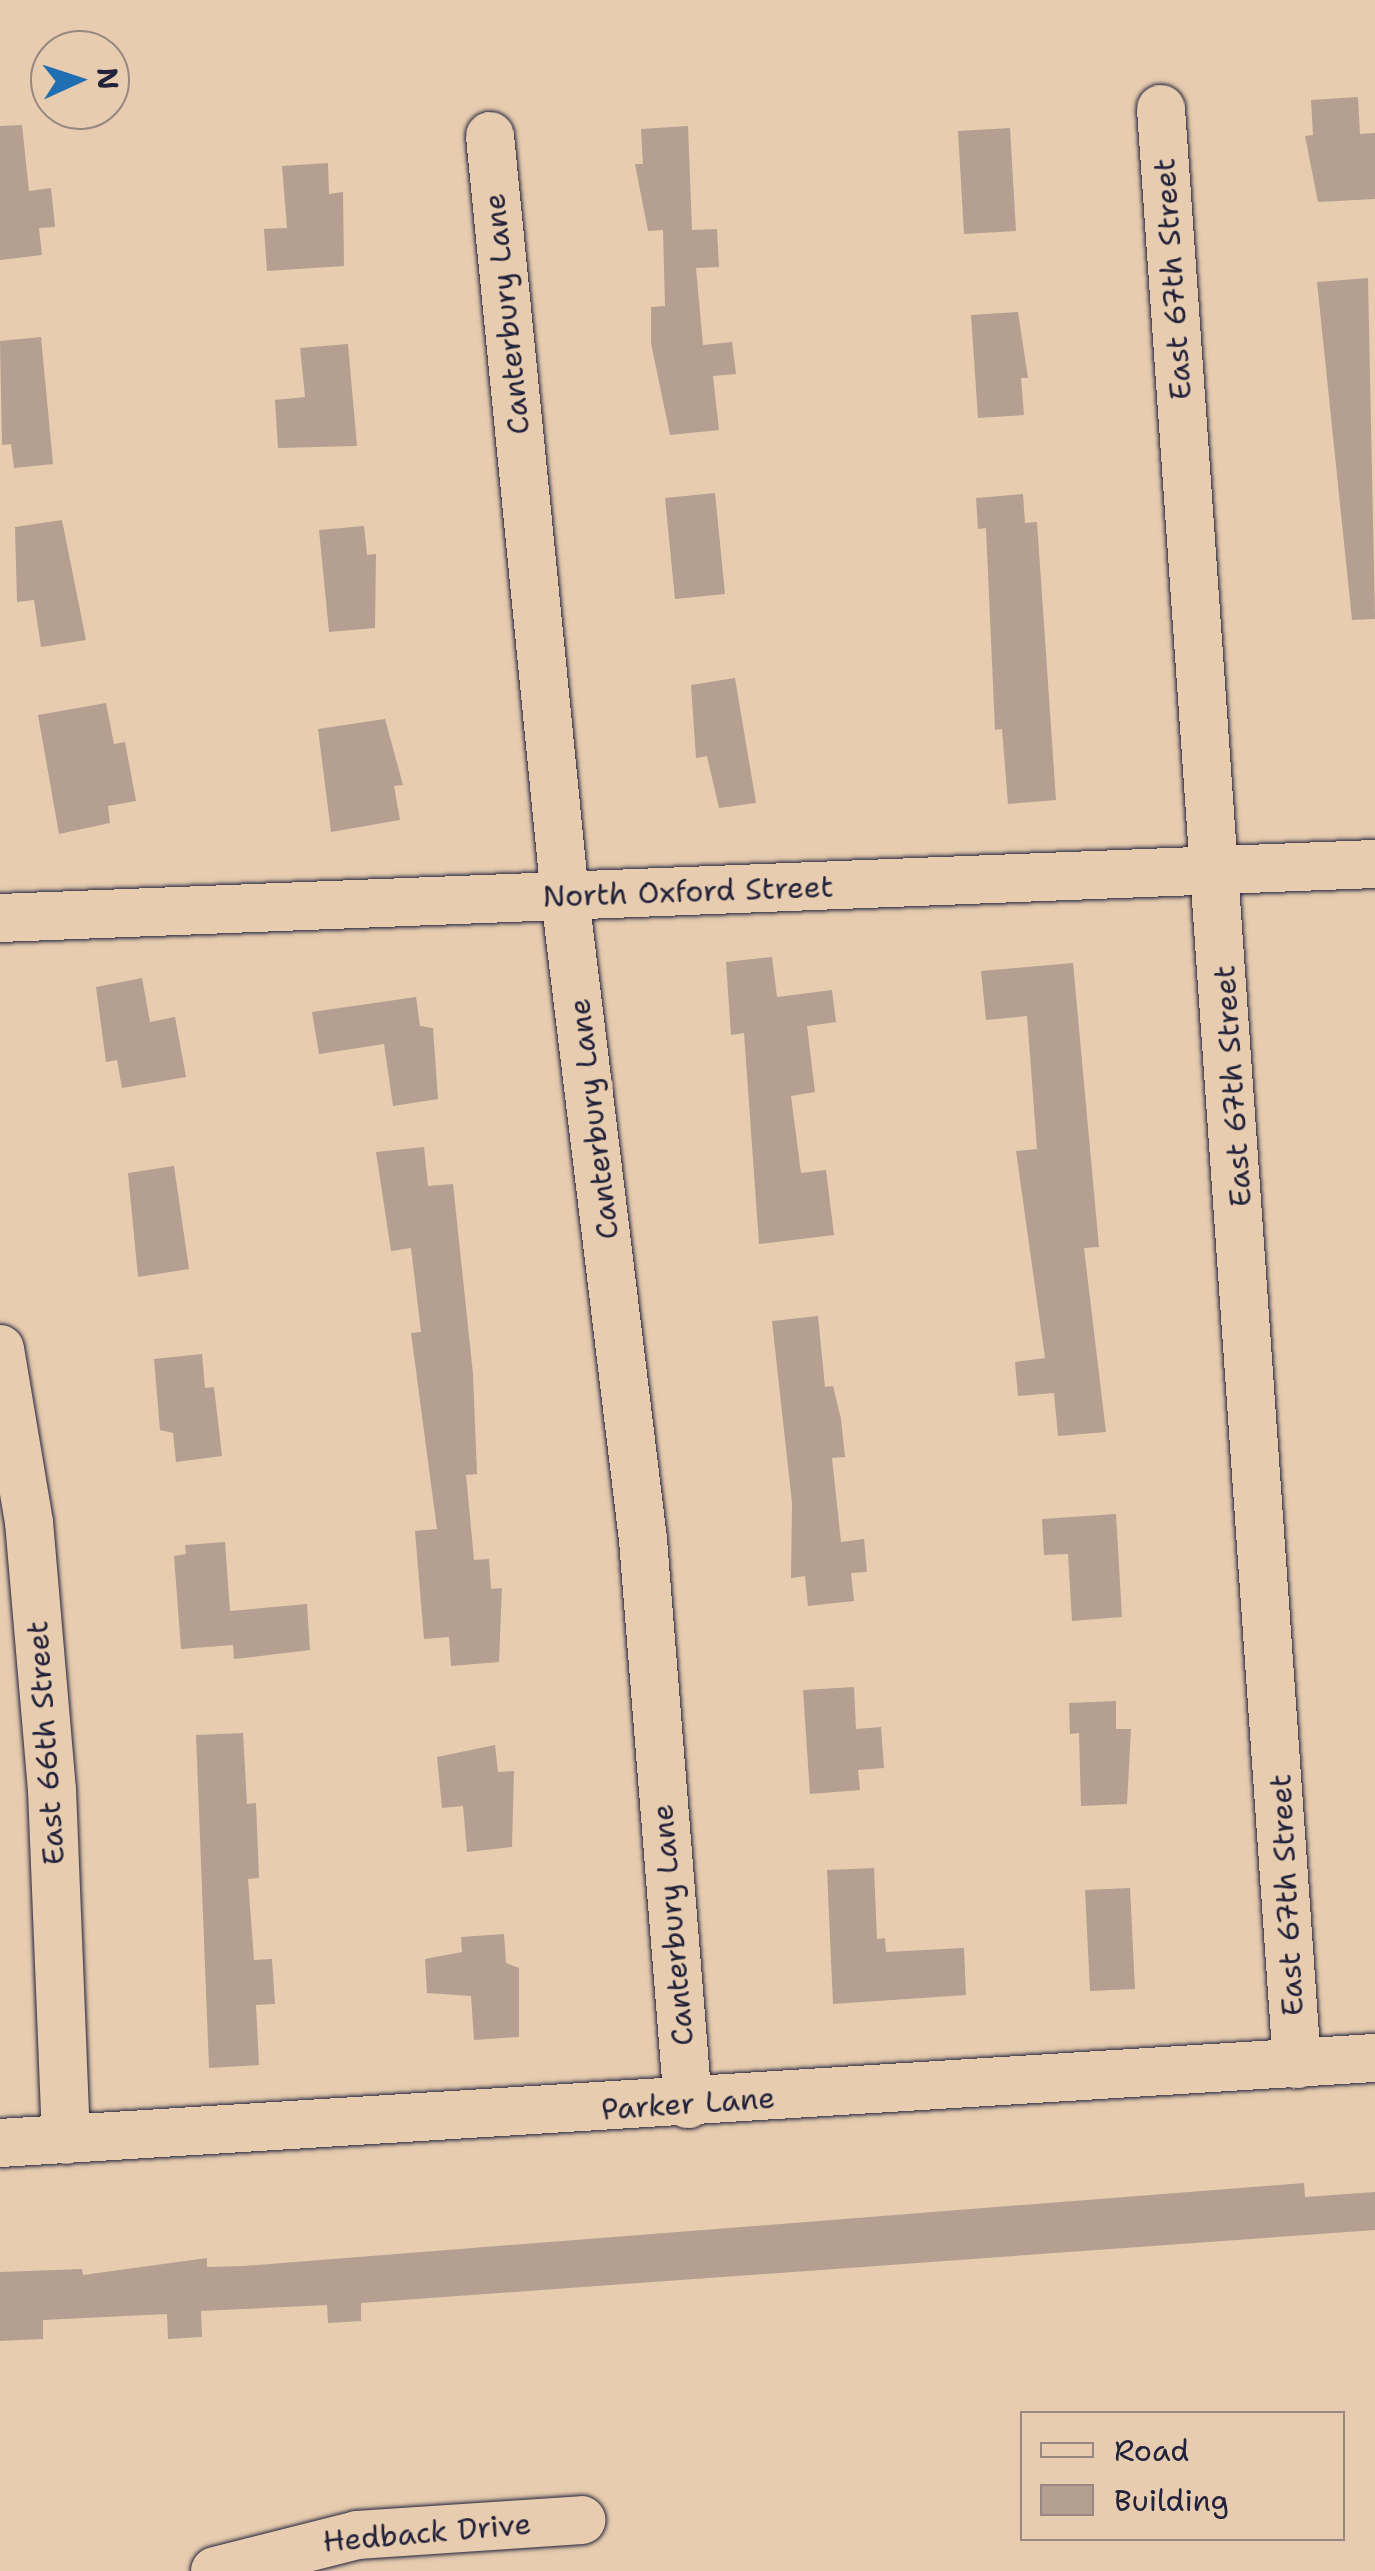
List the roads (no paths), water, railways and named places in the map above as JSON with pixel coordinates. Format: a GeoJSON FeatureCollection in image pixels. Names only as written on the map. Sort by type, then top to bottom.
{"type":"FeatureCollection","features":[{"type":"Feature","properties":{"kind":"street","name":"East 67th Street"},"geometry":{"type":"LineString","coordinates":[[1161,109],[1297,2064]]}},
{"type":"Feature","properties":{"kind":"street","name":"Canterbury Lane"},"geometry":{"type":"LineString","coordinates":[[490,136],[565,898],[643,1540],[688,2104]]}},
{"type":"Feature","properties":{"kind":"street","name":"North Oxford Street"},"geometry":{"type":"LineString","coordinates":[[0,918],[1375,864]]}},
{"type":"Feature","properties":{"kind":"street","name":"East 66th Street"},"geometry":{"type":"LineString","coordinates":[[0,1349],[14,1523],[52,1790],[66,2140]]}},
{"type":"Feature","properties":{"kind":"street","name":"Parker Lane"},"geometry":{"type":"LineString","coordinates":[[0,2143],[688,2104],[1375,2058]]}},
{"type":"Feature","properties":{"kind":"street","name":"Hedback Drive"},"geometry":{"type":"LineString","coordinates":[[215,2571],[358,2535],[582,2520]]}}]}
